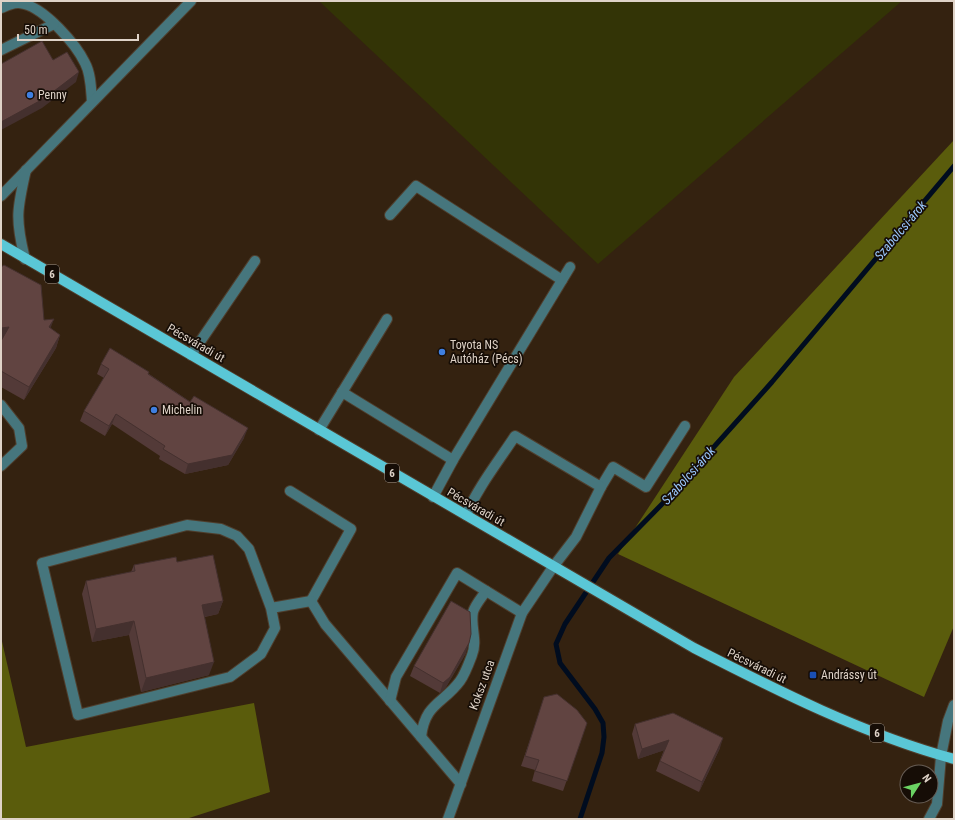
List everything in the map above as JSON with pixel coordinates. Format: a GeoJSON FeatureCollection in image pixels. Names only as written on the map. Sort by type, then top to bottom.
{"type":"FeatureCollection","features":[{"type":"Feature","properties":{"kind":"main road","name":"Pécsváradi út"},"geometry":{"type":"LineString","coordinates":[[1,244],[694,648],[813,708],[902,743],[954,759]]}},
{"type":"Feature","properties":{"kind":"street"},"geometry":{"type":"LineString","coordinates":[[1,196],[191,1]]}},
{"type":"Feature","properties":{"kind":"street"},"geometry":{"type":"LineString","coordinates":[[1,8],[13,3],[24,3],[35,8],[63,32],[86,63],[92,102]]}},
{"type":"Feature","properties":{"kind":"street"},"geometry":{"type":"LineString","coordinates":[[1,50],[54,24]]}},
{"type":"Feature","properties":{"kind":"street"},"geometry":{"type":"LineString","coordinates":[[25,259],[18,232],[17,211],[26,170]]}},
{"type":"Feature","properties":{"kind":"street"},"geometry":{"type":"LineString","coordinates":[[390,215],[416,186],[562,280]]}},
{"type":"Feature","properties":{"kind":"street"},"geometry":{"type":"LineString","coordinates":[[191,355],[255,261]]}},
{"type":"Feature","properties":{"kind":"street"},"geometry":{"type":"LineString","coordinates":[[433,497],[453,460],[570,267]]}},
{"type":"Feature","properties":{"kind":"street"},"geometry":{"type":"LineString","coordinates":[[319,430],[387,319]]}},
{"type":"Feature","properties":{"kind":"street"},"geometry":{"type":"LineString","coordinates":[[342,392],[453,460]]}},
{"type":"Feature","properties":{"kind":"street"},"geometry":{"type":"LineString","coordinates":[[1,405],[19,428],[22,446],[1,466]]}},
{"type":"Feature","properties":{"kind":"street","name":"Koksz utca"},"geometry":{"type":"LineString","coordinates":[[448,819],[522,613],[553,567],[576,537],[601,487],[613,467],[646,487],[685,426]]}},
{"type":"Feature","properties":{"kind":"street"},"geometry":{"type":"LineString","coordinates":[[466,515],[474,497],[490,476],[515,436],[601,487]]}},
{"type":"Feature","properties":{"kind":"street"},"geometry":{"type":"LineString","coordinates":[[290,491],[351,529],[311,601]]}},
{"type":"Feature","properties":{"kind":"street"},"geometry":{"type":"LineString","coordinates":[[187,525],[221,529],[237,536],[249,549],[271,608],[275,628],[261,654],[245,668],[230,677],[78,715],[42,563],[187,525]]}},
{"type":"Feature","properties":{"kind":"street"},"geometry":{"type":"LineString","coordinates":[[390,701],[396,677],[457,573],[522,613]]}},
{"type":"Feature","properties":{"kind":"street"},"geometry":{"type":"LineString","coordinates":[[421,737],[423,722],[434,705],[453,689],[462,679],[473,654],[473,612],[486,591]]}},
{"type":"Feature","properties":{"kind":"street"},"geometry":{"type":"LineString","coordinates":[[271,608],[311,601]]}},
{"type":"Feature","properties":{"kind":"street"},"geometry":{"type":"LineString","coordinates":[[311,601],[325,624],[461,784]]}},
{"type":"Feature","properties":{"kind":"street"},"geometry":{"type":"LineString","coordinates":[[929,819],[937,804],[941,756],[948,721],[954,705]]}},
{"type":"Feature","properties":{"kind":"shaded area"},"geometry":{"type":"Polygon","coordinates":[[[319,1],[902,1],[598,264],[319,1]]]}},
{"type":"Feature","properties":{"kind":"shaded area"},"geometry":{"type":"Polygon","coordinates":[[[954,140],[954,626],[924,697],[618,554],[734,377],[954,140]]]}},
{"type":"Feature","properties":{"kind":"shaded area"},"geometry":{"type":"Polygon","coordinates":[[[1,637],[26,747],[254,703],[270,792],[186,819],[1,819],[1,637]]]}},
{"type":"Feature","properties":{"kind":"building","name":"Penny"},"geometry":{"type":"Polygon","coordinates":[[[42,41],[53,60],[67,52],[79,72],[45,98],[1,122],[1,64],[42,41]]]}},
{"type":"Feature","properties":{"kind":"building"},"geometry":{"type":"Polygon","coordinates":[[[4,265],[41,285],[44,320],[54,319],[49,327],[60,335],[29,387],[1,371],[1,341],[9,327],[1,328],[1,267],[4,265]]]}},
{"type":"Feature","properties":{"kind":"building"},"geometry":{"type":"Polygon","coordinates":[[[110,348],[149,372],[148,374],[190,402],[194,396],[248,428],[232,455],[188,464],[163,449],[165,446],[116,414],[109,426],[84,411],[109,369],[101,364],[110,348]]]}},
{"type":"Feature","properties":{"kind":"building"},"geometry":{"type":"Polygon","coordinates":[[[213,555],[223,601],[202,605],[214,662],[146,678],[134,621],[96,629],[86,581],[135,571],[134,565],[176,557],[177,562],[213,555]]]}},
{"type":"Feature","properties":{"kind":"building"},"geometry":{"type":"Polygon","coordinates":[[[451,601],[470,612],[471,634],[469,643],[450,677],[443,683],[414,666],[451,601]]]}},
{"type":"Feature","properties":{"kind":"building"},"geometry":{"type":"Polygon","coordinates":[[[557,694],[577,710],[587,723],[567,781],[535,771],[539,760],[525,756],[544,697],[557,694]]]}},
{"type":"Feature","properties":{"kind":"building"},"geometry":{"type":"Polygon","coordinates":[[[673,713],[723,738],[702,782],[660,761],[669,740],[642,749],[635,724],[673,713]]]}},
{"type":"Feature","properties":{"kind":"waterway","name":"Szabolcsi-árok"},"geometry":{"type":"LineString","coordinates":[[580,819],[602,753],[604,737],[603,723],[595,709],[560,663],[556,644],[565,624],[609,558],[669,497],[772,382],[954,166]]}},
{"type":"Feature","properties":{"kind":"place","name":"Penny"},"geometry":{"type":"Point","coordinates":[30,95]}},
{"type":"Feature","properties":{"kind":"place","name":"Toyota NS Autóház (Pécs)"},"geometry":{"type":"Point","coordinates":[442,352]}},
{"type":"Feature","properties":{"kind":"place","name":"Michelin"},"geometry":{"type":"Point","coordinates":[154,410]}},
{"type":"Feature","properties":{"kind":"place","name":"Andrássy út"},"geometry":{"type":"Point","coordinates":[813,675]}}]}
